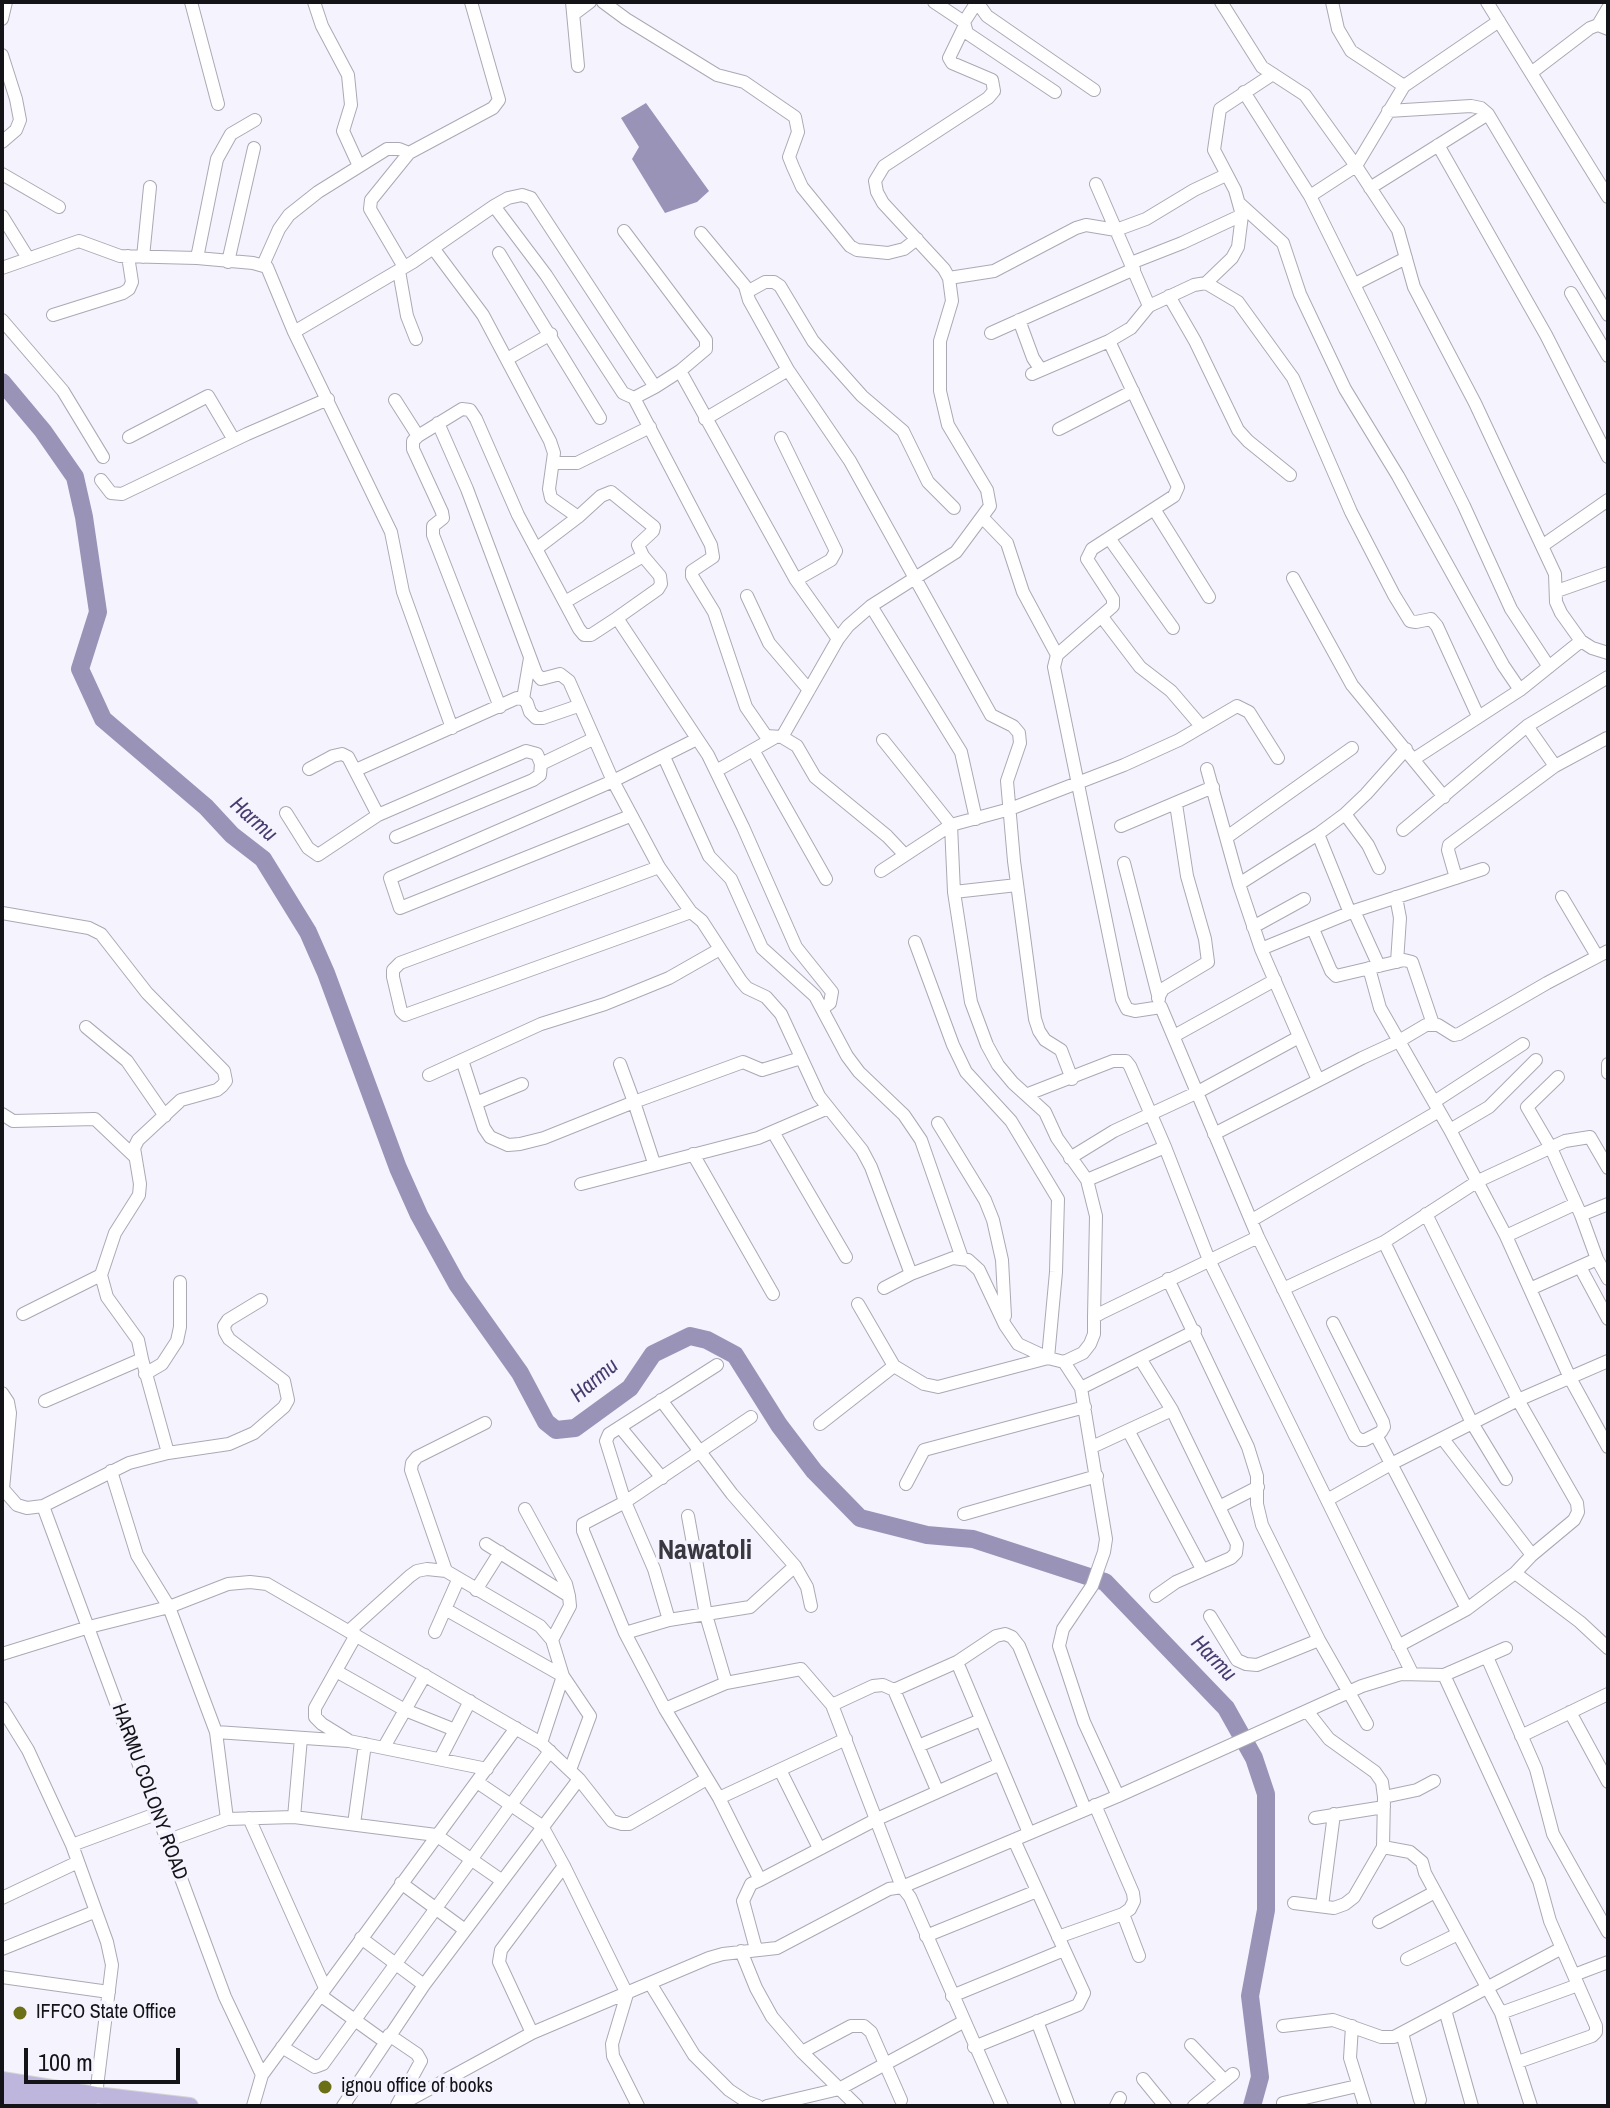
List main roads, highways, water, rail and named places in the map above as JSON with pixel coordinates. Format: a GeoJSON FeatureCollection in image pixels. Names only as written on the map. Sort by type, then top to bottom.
{"type":"FeatureCollection","features":[{"type":"Feature","properties":{"kind":"main road"},"geometry":{"type":"LineString","coordinates":[[2,2080],[93,2101]]}},
{"type":"Feature","properties":{"kind":"main road"},"geometry":{"type":"LineString","coordinates":[[2,2096],[190,2106]]}},
{"type":"Feature","properties":{"kind":"waterway","name":"Harmu"},"geometry":{"type":"LineString","coordinates":[[2,382],[43,431],[75,477],[98,612],[80,669],[103,719],[263,859],[308,932],[326,973],[398,1168],[419,1215],[457,1284],[520,1373],[546,1422],[556,1430],[575,1428],[630,1388],[653,1354],[690,1336],[707,1340],[735,1355],[779,1425],[814,1471],[860,1518],[927,1535],[973,1539],[1105,1582],[1226,1708],[1254,1758],[1266,1794],[1266,1910],[1250,1996],[1260,2077],[1252,2106]]}},
{"type":"Feature","properties":{"kind":"place","name":"IFFCO State Office"},"geometry":{"type":"Point","coordinates":[20,2013]}},
{"type":"Feature","properties":{"kind":"place","name":"ignou office of books"},"geometry":{"type":"Point","coordinates":[325,2087]}},
{"type":"Feature","properties":{"kind":"district","name":"Nawatoli"},"geometry":{"type":"Point","coordinates":[705,1551]}}]}
